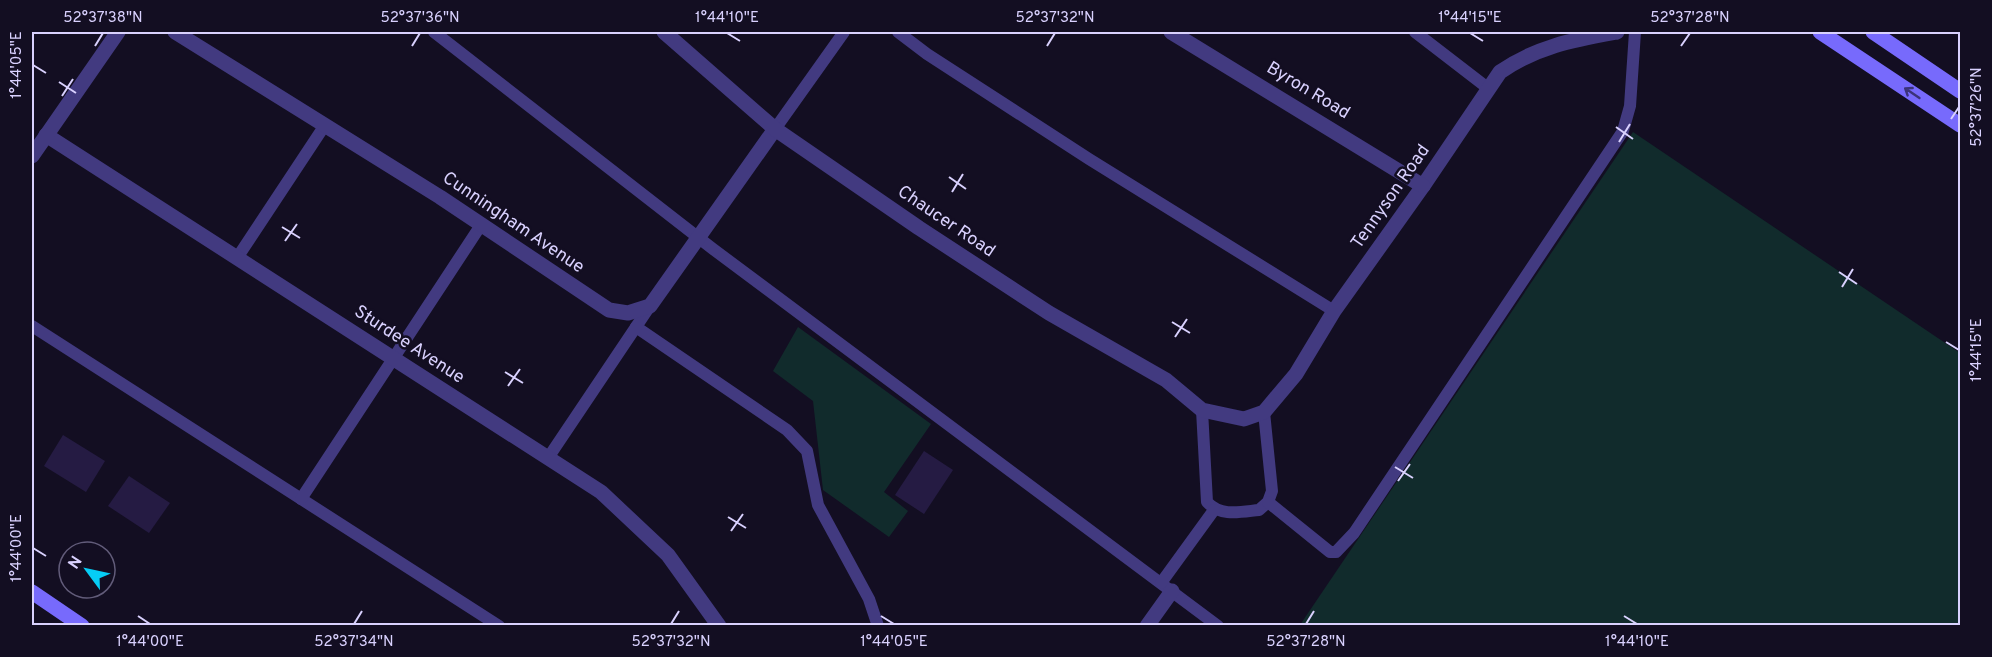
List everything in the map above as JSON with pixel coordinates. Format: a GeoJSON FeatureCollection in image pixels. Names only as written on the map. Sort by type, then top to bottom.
{"type":"FeatureCollection","features":[{"type":"Feature","properties":{"kind":"street"},"geometry":{"type":"LineString","coordinates":[[32,156],[118,32]]}},
{"type":"Feature","properties":{"kind":"street","name":"Cunningham Avenue"},"geometry":{"type":"LineString","coordinates":[[175,32],[482,225],[609,310],[628,313],[650,306]]}},
{"type":"Feature","properties":{"kind":"street","name":"Chaucer Road"},"geometry":{"type":"LineString","coordinates":[[664,32],[775,129],[919,228],[1049,313],[1166,380],[1202,410],[1244,418],[1264,412]]}},
{"type":"Feature","properties":{"kind":"street","name":"Byron Road"},"geometry":{"type":"LineString","coordinates":[[1171,32],[1424,186]]}},
{"type":"Feature","properties":{"kind":"street","name":"Tennyson Road"},"geometry":{"type":"LineString","coordinates":[[1264,412],[1296,374],[1334,311],[1424,186],[1500,72],[1551,38],[1617,32]]}},
{"type":"Feature","properties":{"kind":"street"},"geometry":{"type":"LineString","coordinates":[[1820,32],[1960,126]]}},
{"type":"Feature","properties":{"kind":"street"},"geometry":{"type":"LineString","coordinates":[[1873,32],[1960,91]]}},
{"type":"Feature","properties":{"kind":"street"},"geometry":{"type":"LineString","coordinates":[[650,306],[775,129]]}},
{"type":"Feature","properties":{"kind":"street","name":"Sturdee Avenue"},"geometry":{"type":"LineString","coordinates":[[46,135],[601,492],[668,555],[719,626]]}},
{"type":"Feature","properties":{"kind":"street"},"geometry":{"type":"LineString","coordinates":[[1147,626],[1167,587]]}},
{"type":"Feature","properties":{"kind":"street"},"geometry":{"type":"LineString","coordinates":[[32,592],[82,626]]}},
{"type":"Feature","properties":{"kind":"lane"},"geometry":{"type":"LineString","coordinates":[[434,32],[699,236],[1218,626]]}},
{"type":"Feature","properties":{"kind":"lane"},"geometry":{"type":"LineString","coordinates":[[775,129],[844,32]]}},
{"type":"Feature","properties":{"kind":"lane"},"geometry":{"type":"LineString","coordinates":[[898,32],[927,54],[1089,159],[1334,311]]}},
{"type":"Feature","properties":{"kind":"lane"},"geometry":{"type":"LineString","coordinates":[[1415,32],[1489,89]]}},
{"type":"Feature","properties":{"kind":"lane"},"geometry":{"type":"LineString","coordinates":[[1268,502],[1330,552],[1336,552],[1354,533],[1623,131],[1630,106],[1635,32]]}},
{"type":"Feature","properties":{"kind":"lane"},"geometry":{"type":"LineString","coordinates":[[237,258],[325,125]]}},
{"type":"Feature","properties":{"kind":"lane"},"geometry":{"type":"LineString","coordinates":[[301,499],[482,225]]}},
{"type":"Feature","properties":{"kind":"lane"},"geometry":{"type":"LineString","coordinates":[[548,458],[650,306]]}},
{"type":"Feature","properties":{"kind":"lane"},"geometry":{"type":"LineString","coordinates":[[32,327],[499,626]]}},
{"type":"Feature","properties":{"kind":"lane"},"geometry":{"type":"LineString","coordinates":[[636,327],[787,430],[807,451],[818,505],[869,599],[878,626]]}},
{"type":"Feature","properties":{"kind":"lane"},"geometry":{"type":"LineString","coordinates":[[1202,410],[1207,502],[1214,510],[1224,513],[1259,510],[1268,502],[1272,491],[1264,412]]}},
{"type":"Feature","properties":{"kind":"lane"},"geometry":{"type":"LineString","coordinates":[[1167,587],[1214,510]]}},
{"type":"Feature","properties":{"kind":"green space"},"geometry":{"type":"Polygon","coordinates":[[[1633,132],[1960,353],[1960,625],[1300,625],[1633,132]]]}},
{"type":"Feature","properties":{"kind":"green space"},"geometry":{"type":"Polygon","coordinates":[[[798,327],[931,424],[884,492],[908,511],[889,537],[823,490],[813,401],[773,371],[798,327]]]}},
{"type":"Feature","properties":{"kind":"building"},"geometry":{"type":"Polygon","coordinates":[[[63,435],[105,461],[86,492],[44,466],[63,435]]]}},
{"type":"Feature","properties":{"kind":"building"},"geometry":{"type":"Polygon","coordinates":[[[924,451],[953,470],[924,514],[895,495],[924,451]]]}},
{"type":"Feature","properties":{"kind":"building"},"geometry":{"type":"Polygon","coordinates":[[[129,476],[170,503],[149,533],[108,506],[129,476]]]}}]}
